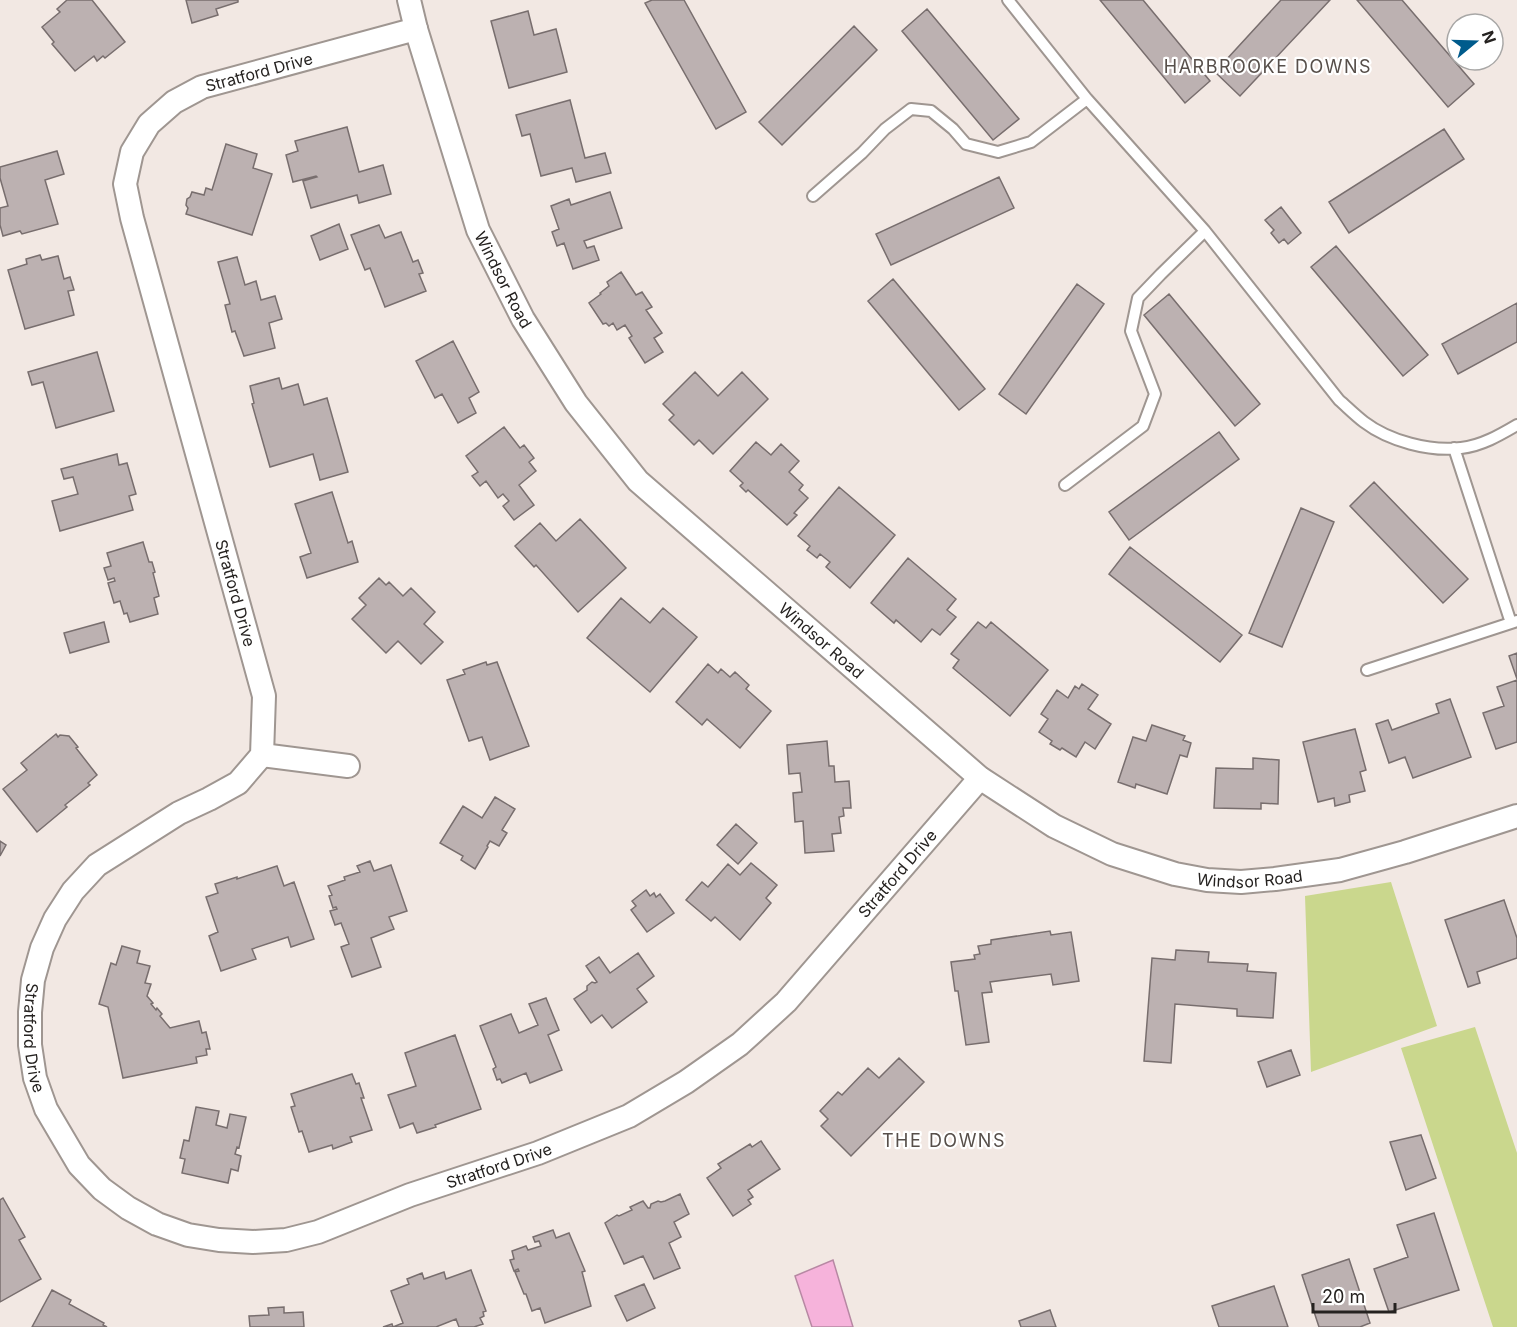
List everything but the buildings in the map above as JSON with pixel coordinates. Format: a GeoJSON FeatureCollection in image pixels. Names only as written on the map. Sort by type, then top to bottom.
{"type":"FeatureCollection","features":[{"type":"Feature","properties":{"kind":"street","name":"Windsor Road"},"geometry":{"type":"LineString","coordinates":[[409,0],[478,230],[523,319],[576,404],[638,482],[980,778],[1054,826],[1112,854],[1175,874],[1207,880],[1241,882],[1340,870],[1517,816]]}},
{"type":"Feature","properties":{"kind":"street","name":"Stratford Drive"},"geometry":{"type":"LineString","coordinates":[[416,28],[202,87],[174,102],[148,124],[132,152],[126,184],[132,218],[264,696],[262,754],[238,783],[179,813],[97,865],[73,891],[42,948],[33,980],[30,1012],[30,1045],[35,1078],[46,1109],[79,1165],[102,1189],[128,1208],[157,1224],[188,1235],[219,1240],[253,1242],[286,1240],[318,1232],[410,1196],[538,1153],[629,1116],[686,1082],[740,1044],[786,1002],[980,778]]}},
{"type":"Feature","properties":{"kind":"street"},"geometry":{"type":"LineString","coordinates":[[262,754],[348,766]]}},
{"type":"Feature","properties":{"kind":"lane"},"geometry":{"type":"LineString","coordinates":[[1008,0],[1087,99],[1205,231],[1339,400],[1365,423],[1395,439],[1429,448],[1462,448],[1492,439],[1517,425]]}},
{"type":"Feature","properties":{"kind":"lane"},"geometry":{"type":"LineString","coordinates":[[813,196],[862,153],[885,129],[911,109],[930,111],[953,129],[966,144],[998,153],[1030,142],[1087,99]]}},
{"type":"Feature","properties":{"kind":"lane"},"geometry":{"type":"LineString","coordinates":[[1065,484],[1143,426],[1155,394],[1131,331],[1138,298],[1205,231]]}},
{"type":"Feature","properties":{"kind":"lane"},"geometry":{"type":"LineString","coordinates":[[1367,670],[1514,622],[1454,448]]}},
{"type":"Feature","properties":{"kind":"green space"},"geometry":{"type":"Polygon","coordinates":[[[1391,882],[1437,1026],[1311,1072],[1305,896],[1391,882]]]}},
{"type":"Feature","properties":{"kind":"green space"},"geometry":{"type":"Polygon","coordinates":[[[1475,1027],[1517,1153],[1517,1327],[1493,1327],[1401,1048],[1475,1027]]]}},
{"type":"Feature","properties":{"kind":"shaded area"},"geometry":{"type":"Polygon","coordinates":[[[833,1260],[853,1327],[812,1327],[795,1276],[833,1260]]]}},
{"type":"Feature","properties":{"kind":"district","name":"HARBROOKE DOWNS"},"geometry":{"type":"Point","coordinates":[1268,66]}},
{"type":"Feature","properties":{"kind":"district","name":"THE DOWNS"},"geometry":{"type":"Point","coordinates":[944,1140]}}]}
